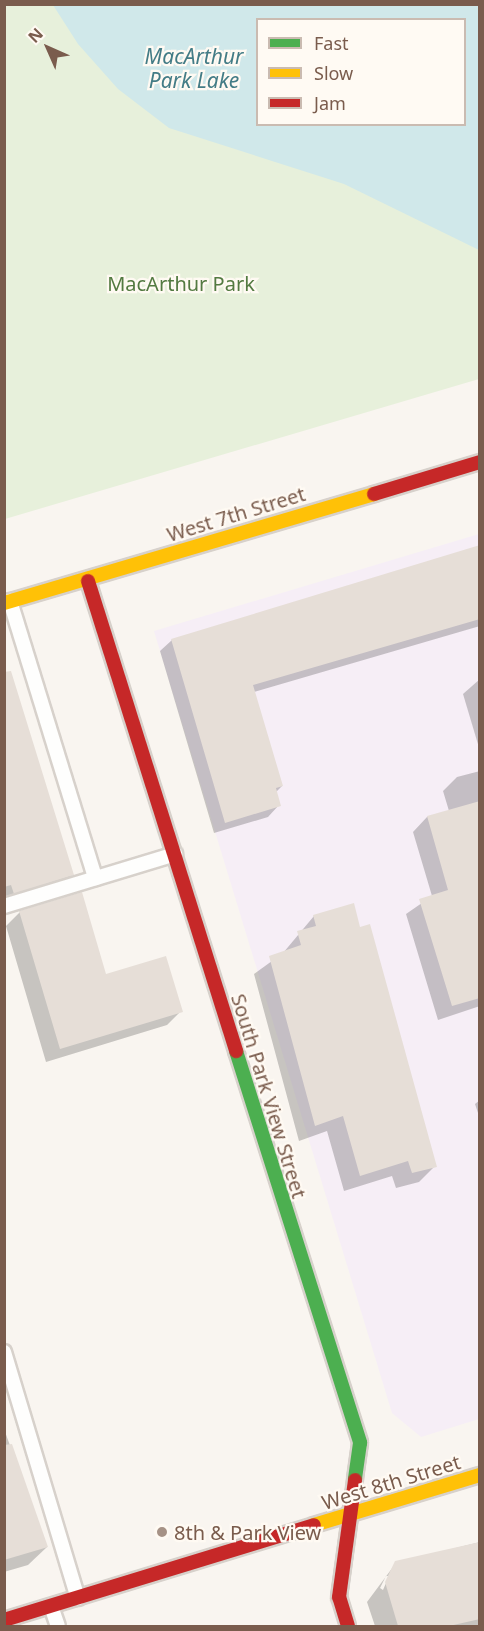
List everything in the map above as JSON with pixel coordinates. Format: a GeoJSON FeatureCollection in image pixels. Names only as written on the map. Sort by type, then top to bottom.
{"type":"FeatureCollection","features":[{"type":"Feature","properties":{"kind":"street","name":"West 7th Street"},"geometry":{"type":"LineString","coordinates":[[8,602],[88,581],[480,462]]}},
{"type":"Feature","properties":{"kind":"street","name":"South Park View Street"},"geometry":{"type":"LineString","coordinates":[[88,581],[360,1443],[339,1597],[348,1626]]}},
{"type":"Feature","properties":{"kind":"street","name":"West 8th Street"},"geometry":{"type":"LineString","coordinates":[[4,1620],[480,1475]]}},
{"type":"Feature","properties":{"kind":"lane"},"geometry":{"type":"LineString","coordinates":[[8,602],[95,878]]}},
{"type":"Feature","properties":{"kind":"lane"},"geometry":{"type":"LineString","coordinates":[[4,906],[175,854]]}},
{"type":"Feature","properties":{"kind":"lane"},"geometry":{"type":"LineString","coordinates":[[4,1352],[78,1598]]}},
{"type":"Feature","properties":{"kind":"lane"},"geometry":{"type":"LineString","coordinates":[[51,1606],[58,1626]]}},
{"type":"Feature","properties":{"kind":"shaded area"},"geometry":{"type":"Polygon","coordinates":[[[479,534],[479,1419],[421,1437],[392,1413],[154,631],[479,534]]]}},
{"type":"Feature","properties":{"kind":"green space","name":"MacArthur Park"},"geometry":{"type":"Polygon","coordinates":[[[5,5],[479,5],[479,379],[5,519],[5,5]]]}},
{"type":"Feature","properties":{"kind":"water","name":"MacArthur Park Lake"},"geometry":{"type":"Polygon","coordinates":[[[53,5],[479,5],[479,250],[344,184],[169,128],[118,89],[78,44],[53,5]]]}},
{"type":"Feature","properties":{"kind":"building"},"geometry":{"type":"Polygon","coordinates":[[[480,545],[480,619],[253,685],[283,786],[276,788],[281,806],[225,823],[171,639],[480,545]]]}},
{"type":"Feature","properties":{"kind":"building"},"geometry":{"type":"Polygon","coordinates":[[[11,671],[74,875],[14,894],[11,885],[4,887],[4,672],[11,671]]]}},
{"type":"Feature","properties":{"kind":"building"},"geometry":{"type":"Polygon","coordinates":[[[480,801],[480,998],[452,1006],[419,899],[448,890],[427,816],[480,801]]]}},
{"type":"Feature","properties":{"kind":"building"},"geometry":{"type":"Polygon","coordinates":[[[82,892],[106,974],[166,956],[183,1012],[60,1049],[19,911],[82,892]]]}},
{"type":"Feature","properties":{"kind":"building"},"geometry":{"type":"Polygon","coordinates":[[[354,903],[360,927],[370,924],[437,1167],[412,1173],[408,1161],[360,1176],[343,1116],[315,1126],[269,956],[301,945],[297,931],[316,926],[313,915],[354,903]]]}},
{"type":"Feature","properties":{"kind":"building"},"geometry":{"type":"Polygon","coordinates":[[[12,1444],[48,1547],[4,1560],[4,1445],[12,1444]]]}},
{"type":"Feature","properties":{"kind":"building"},"geometry":{"type":"Polygon","coordinates":[[[480,1542],[480,1619],[449,1626],[398,1626],[385,1582],[395,1561],[480,1542]]]}},
{"type":"Feature","properties":{"kind":"traffic: fast"},"geometry":{"type":"LineString","coordinates":[[236,1051],[360,1443],[355,1480]]}},
{"type":"Feature","properties":{"kind":"traffic: slow"},"geometry":{"type":"LineString","coordinates":[[4,603],[374,494]]}},
{"type":"Feature","properties":{"kind":"traffic: slow"},"geometry":{"type":"LineString","coordinates":[[314,1525],[480,1475]]}},
{"type":"Feature","properties":{"kind":"traffic: jam"},"geometry":{"type":"LineString","coordinates":[[374,494],[480,462]]}},
{"type":"Feature","properties":{"kind":"traffic: jam"},"geometry":{"type":"LineString","coordinates":[[88,581],[236,1051]]}},
{"type":"Feature","properties":{"kind":"traffic: jam"},"geometry":{"type":"LineString","coordinates":[[348,1626],[339,1597],[355,1480]]}},
{"type":"Feature","properties":{"kind":"traffic: jam"},"geometry":{"type":"LineString","coordinates":[[4,1620],[314,1525]]}},
{"type":"Feature","properties":{"kind":"place","name":"8th & Park View"},"geometry":{"type":"Point","coordinates":[162,1532]}}]}
